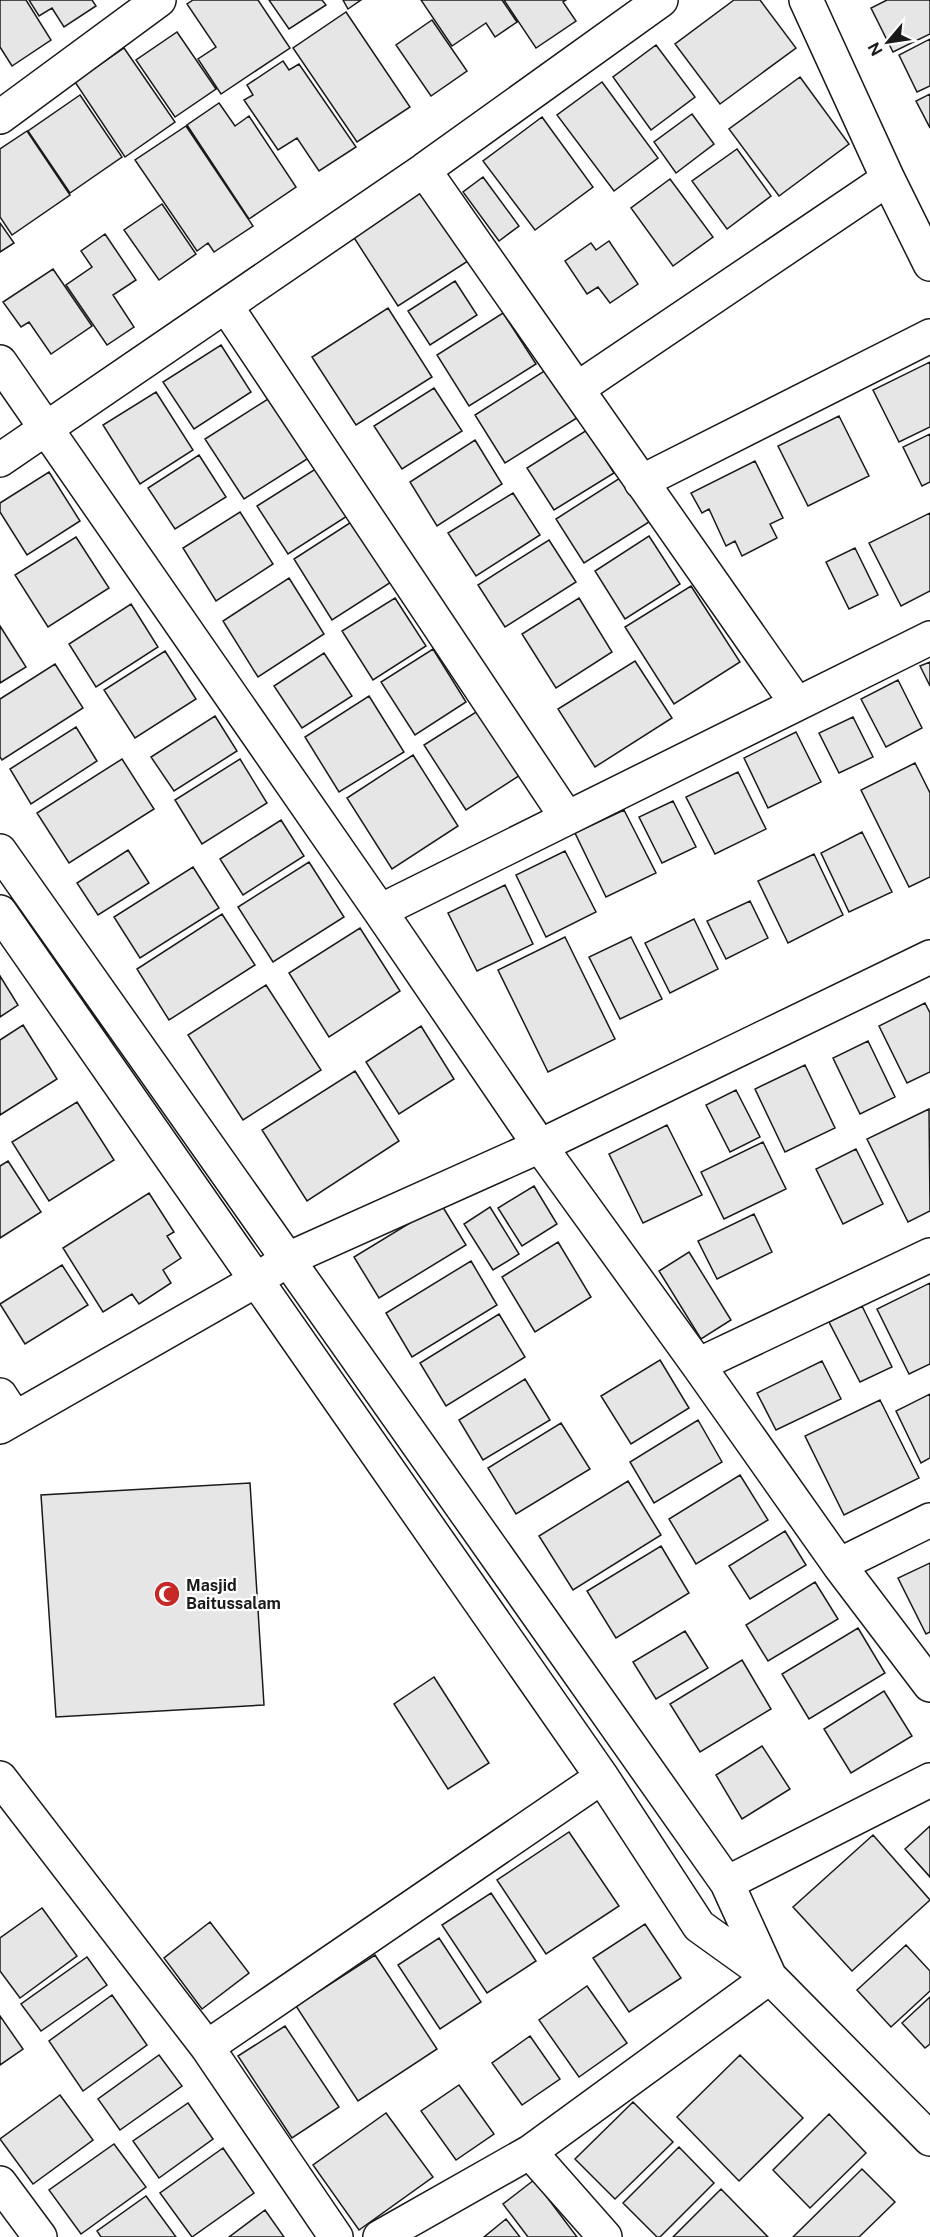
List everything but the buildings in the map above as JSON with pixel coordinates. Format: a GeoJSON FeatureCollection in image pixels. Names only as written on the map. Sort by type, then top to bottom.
{"type":"FeatureCollection","features":[{"type":"Feature","properties":{"kind":"street"},"geometry":{"type":"LineString","coordinates":[[0,117],[159,0]]}},
{"type":"Feature","properties":{"kind":"street"},"geometry":{"type":"LineString","coordinates":[[0,460],[424,170],[661,0]]}},
{"type":"Feature","properties":{"kind":"street"},"geometry":{"type":"LineString","coordinates":[[807,0],[888,179],[930,264]]}},
{"type":"Feature","properties":{"kind":"street"},"geometry":{"type":"LineString","coordinates":[[424,170],[797,704]]}},
{"type":"Feature","properties":{"kind":"street"},"geometry":{"type":"LineString","coordinates":[[577,389],[888,179]]}},
{"type":"Feature","properties":{"kind":"street"},"geometry":{"type":"LineString","coordinates":[[226,306],[567,818]]}},
{"type":"Feature","properties":{"kind":"street"},"geometry":{"type":"LineString","coordinates":[[641,482],[930,336]]}},
{"type":"Feature","properties":{"kind":"street"},"geometry":{"type":"LineString","coordinates":[[0,362],[540,1146],[839,1565],[930,1685]]}},
{"type":"Feature","properties":{"kind":"street"},"geometry":{"type":"LineString","coordinates":[[380,911],[930,638]]}},
{"type":"Feature","properties":{"kind":"street"},"geometry":{"type":"LineString","coordinates":[[0,851],[727,1883],[770,1977]]}},
{"type":"Feature","properties":{"kind":"street"},"geometry":{"type":"LineString","coordinates":[[0,912],[602,1777],[699,1926],[770,1977],[930,2139]]}},
{"type":"Feature","properties":{"kind":"street"},"geometry":{"type":"LineString","coordinates":[[5,1413],[256,1280],[288,1259],[540,1146],[930,957]]}},
{"type":"Feature","properties":{"kind":"street"},"geometry":{"type":"LineString","coordinates":[[698,1365],[930,1255]]}},
{"type":"Feature","properties":{"kind":"street"},"geometry":{"type":"LineString","coordinates":[[839,1565],[930,1520]]}},
{"type":"Feature","properties":{"kind":"street"},"geometry":{"type":"LineString","coordinates":[[207,2047],[602,1777]]}},
{"type":"Feature","properties":{"kind":"street"},"geometry":{"type":"LineString","coordinates":[[0,1778],[207,2047],[336,2237]]}},
{"type":"Feature","properties":{"kind":"street"},"geometry":{"type":"LineString","coordinates":[[727,1883],[930,1780]]}},
{"type":"Feature","properties":{"kind":"street"},"geometry":{"type":"LineString","coordinates":[[380,2237],[530,2152],[770,1977]]}},
{"type":"Feature","properties":{"kind":"street"},"geometry":{"type":"LineString","coordinates":[[530,2152],[606,2237]]}},
{"type":"Feature","properties":{"kind":"street"},"geometry":{"type":"LineString","coordinates":[[0,2183],[40,2237]]}},
{"type":"Feature","properties":{"kind":"place","name":"Masjid Baitussalam"},"geometry":{"type":"Point","coordinates":[167,1594]}}]}
